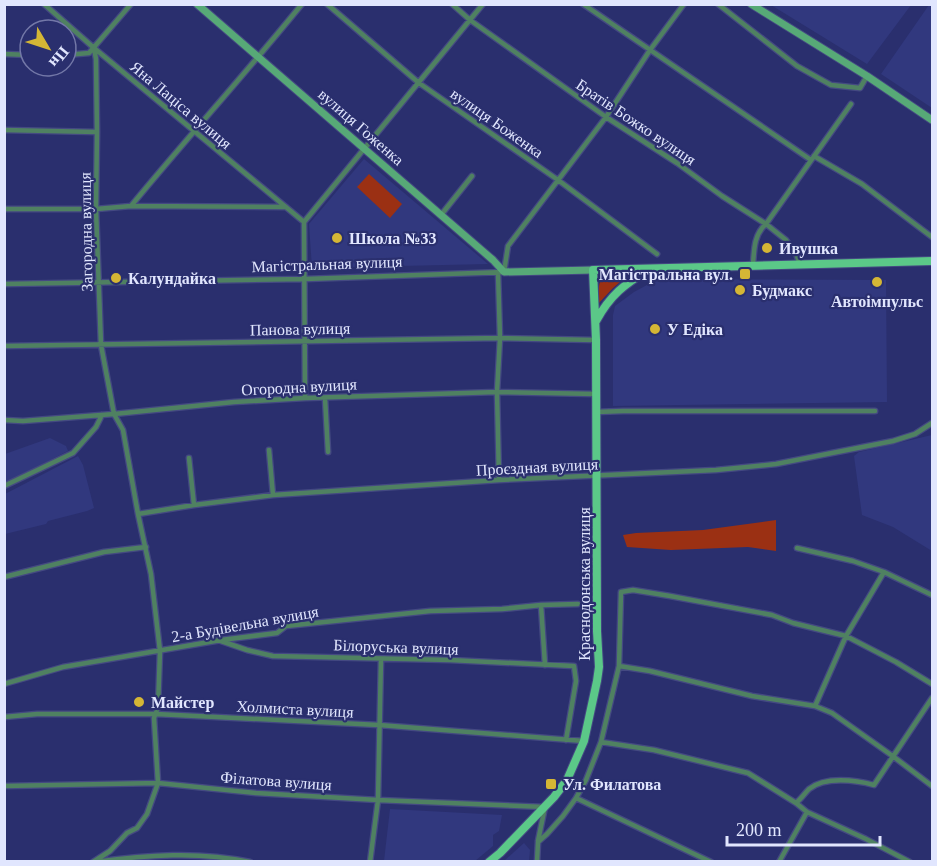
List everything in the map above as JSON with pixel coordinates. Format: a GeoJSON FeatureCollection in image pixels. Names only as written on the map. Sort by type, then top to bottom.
{"type":"FeatureCollection","features":[{"type":"Feature","properties":{"kind":"main road"},"geometry":{"type":"LineString","coordinates":[[753,265],[933,261]]}},
{"type":"Feature","properties":{"kind":"main road","name":"Магістральная вулиця"},"geometry":{"type":"LineString","coordinates":[[592,270],[753,265]]}},
{"type":"Feature","properties":{"kind":"main road"},"geometry":{"type":"LineString","coordinates":[[596,322],[616,292],[650,268]]}},
{"type":"Feature","properties":{"kind":"main road","name":"Краснодонська вулиця"},"geometry":{"type":"LineString","coordinates":[[489,861],[500,853],[545,807],[567,780],[584,741],[597,681],[599,667],[596,322],[592,270]]}},
{"type":"Feature","properties":{"kind":"street","name":"Яна Лаціса вулиця"},"geometry":{"type":"LineString","coordinates":[[44,4],[304,222]]}},
{"type":"Feature","properties":{"kind":"street"},"geometry":{"type":"LineString","coordinates":[[78,54],[89,53],[131,4]]}},
{"type":"Feature","properties":{"kind":"street","name":"вулиця Гоженка"},"geometry":{"type":"LineString","coordinates":[[197,4],[493,260],[501,272]]}},
{"type":"Feature","properties":{"kind":"street"},"geometry":{"type":"LineString","coordinates":[[131,206],[302,4]]}},
{"type":"Feature","properties":{"kind":"street","name":"вулиця Боженка"},"geometry":{"type":"LineString","coordinates":[[327,4],[418,83],[558,180],[657,254]]}},
{"type":"Feature","properties":{"kind":"street","name":"Братів Божко вулиця"},"geometry":{"type":"LineString","coordinates":[[452,4],[470,20],[606,117],[766,224],[786,240],[800,264]]}},
{"type":"Feature","properties":{"kind":"street"},"geometry":{"type":"LineString","coordinates":[[305,398],[304,222],[483,4]]}},
{"type":"Feature","properties":{"kind":"street"},"geometry":{"type":"LineString","coordinates":[[584,4],[812,158],[862,184],[933,237]]}},
{"type":"Feature","properties":{"kind":"street"},"geometry":{"type":"LineString","coordinates":[[499,480],[497,392],[501,272],[508,246],[606,117],[650,50],[684,4]]}},
{"type":"Feature","properties":{"kind":"street"},"geometry":{"type":"LineString","coordinates":[[718,4],[797,66],[831,85],[860,88],[867,76]]}},
{"type":"Feature","properties":{"kind":"street"},"geometry":{"type":"LineString","coordinates":[[751,4],[933,120]]}},
{"type":"Feature","properties":{"kind":"street","name":"Загородна вулиця"},"geometry":{"type":"LineString","coordinates":[[94,48],[101,345],[114,414],[123,430],[155,605],[159,651],[158,707],[154,718],[158,783]]}},
{"type":"Feature","properties":{"kind":"street"},"geometry":{"type":"LineString","coordinates":[[753,265],[756,238],[760,228],[766,224],[851,104]]}},
{"type":"Feature","properties":{"kind":"street"},"geometry":{"type":"LineString","coordinates":[[4,130],[97,132]]}},
{"type":"Feature","properties":{"kind":"street"},"geometry":{"type":"LineString","coordinates":[[441,215],[472,176]]}},
{"type":"Feature","properties":{"kind":"street"},"geometry":{"type":"LineString","coordinates":[[4,208],[286,207]]}},
{"type":"Feature","properties":{"kind":"street","name":"Магістральная вулиця"},"geometry":{"type":"LineString","coordinates":[[4,284],[305,279],[592,270]]}},
{"type":"Feature","properties":{"kind":"street","name":"Панова вулиця"},"geometry":{"type":"LineString","coordinates":[[4,346],[500,338],[596,340]]}},
{"type":"Feature","properties":{"kind":"street","name":"Огородна вулиця"},"geometry":{"type":"LineString","coordinates":[[4,420],[23,421],[305,398],[497,392],[596,394]]}},
{"type":"Feature","properties":{"kind":"street"},"geometry":{"type":"LineString","coordinates":[[325,398],[328,452]]}},
{"type":"Feature","properties":{"kind":"street"},"geometry":{"type":"LineString","coordinates":[[596,412],[875,411]]}},
{"type":"Feature","properties":{"kind":"street"},"geometry":{"type":"LineString","coordinates":[[4,486],[73,453],[96,427],[102,415]]}},
{"type":"Feature","properties":{"kind":"street","name":"Проєздная вулиця"},"geometry":{"type":"LineString","coordinates":[[138,514],[194,504],[273,495],[499,480],[716,470],[776,464],[893,441],[915,434],[933,423]]}},
{"type":"Feature","properties":{"kind":"street"},"geometry":{"type":"LineString","coordinates":[[269,450],[273,495]]}},
{"type":"Feature","properties":{"kind":"street"},"geometry":{"type":"LineString","coordinates":[[189,458],[194,504]]}},
{"type":"Feature","properties":{"kind":"street"},"geometry":{"type":"LineString","coordinates":[[4,577],[104,552],[146,547]]}},
{"type":"Feature","properties":{"kind":"street"},"geometry":{"type":"LineString","coordinates":[[797,548],[853,561],[884,572],[933,595]]}},
{"type":"Feature","properties":{"kind":"street"},"geometry":{"type":"LineString","coordinates":[[815,706],[846,636],[884,572]]}},
{"type":"Feature","properties":{"kind":"street"},"geometry":{"type":"LineString","coordinates":[[538,842],[548,834],[576,798],[601,742],[619,666],[621,592],[633,590],[772,615],[793,623],[846,636],[933,684]]}},
{"type":"Feature","properties":{"kind":"street","name":"2-а Будівельна вулиця"},"geometry":{"type":"LineString","coordinates":[[4,684],[63,667],[276,633],[286,626],[430,611],[578,604]]}},
{"type":"Feature","properties":{"kind":"street"},"geometry":{"type":"LineString","coordinates":[[540,605],[545,665]]}},
{"type":"Feature","properties":{"kind":"street","name":"Білоруська вулиця"},"geometry":{"type":"LineString","coordinates":[[221,640],[247,650],[273,656],[450,660],[574,666],[576,681],[566,740]]}},
{"type":"Feature","properties":{"kind":"street"},"geometry":{"type":"LineString","coordinates":[[370,861],[378,800],[381,659]]}},
{"type":"Feature","properties":{"kind":"street"},"geometry":{"type":"LineString","coordinates":[[619,666],[650,671],[752,696],[815,706],[832,713],[933,786]]}},
{"type":"Feature","properties":{"kind":"street"},"geometry":{"type":"LineString","coordinates":[[796,803],[810,788],[818,784],[833,781],[860,781],[874,785],[933,698]]}},
{"type":"Feature","properties":{"kind":"street","name":"Холмиста вулиця"},"geometry":{"type":"LineString","coordinates":[[4,717],[37,714],[156,714],[379,725],[584,741]]}},
{"type":"Feature","properties":{"kind":"street"},"geometry":{"type":"LineString","coordinates":[[601,742],[654,750],[748,773],[807,812],[866,838],[910,861]]}},
{"type":"Feature","properties":{"kind":"street"},"geometry":{"type":"LineString","coordinates":[[94,861],[110,851],[127,833],[137,828],[147,814],[158,783]]}},
{"type":"Feature","properties":{"kind":"street","name":"Філатова вулиця"},"geometry":{"type":"LineString","coordinates":[[4,786],[158,783],[256,793],[545,807]]}},
{"type":"Feature","properties":{"kind":"street"},"geometry":{"type":"LineString","coordinates":[[576,798],[711,861]]}},
{"type":"Feature","properties":{"kind":"street"},"geometry":{"type":"LineString","coordinates":[[545,807],[537,860],[545,861]]}},
{"type":"Feature","properties":{"kind":"street"},"geometry":{"type":"LineString","coordinates":[[779,861],[807,812]]}},
{"type":"Feature","properties":{"kind":"street"},"geometry":{"type":"LineString","coordinates":[[94,861],[139,856],[250,861]]}},
{"type":"Feature","properties":{"kind":"shaded area"},"geometry":{"type":"Polygon","coordinates":[[[771,5],[911,5],[867,64],[771,5]]]}},
{"type":"Feature","properties":{"kind":"shaded area"},"geometry":{"type":"Polygon","coordinates":[[[929,5],[932,5],[932,108],[881,74],[929,5]]]}},
{"type":"Feature","properties":{"kind":"shaded area"},"geometry":{"type":"Polygon","coordinates":[[[364,159],[488,264],[312,268],[309,224],[364,159]]]}},
{"type":"Feature","properties":{"kind":"shaded area"},"geometry":{"type":"Polygon","coordinates":[[[369,174],[402,204],[390,218],[357,187],[369,174]]]}},
{"type":"Feature","properties":{"kind":"shaded area"},"geometry":{"type":"Polygon","coordinates":[[[624,273],[627,276],[598,304],[601,280],[609,275],[624,273]]]}},
{"type":"Feature","properties":{"kind":"shaded area"},"geometry":{"type":"Polygon","coordinates":[[[658,279],[886,280],[887,402],[613,406],[613,315],[615,306],[658,279]]]}},
{"type":"Feature","properties":{"kind":"shaded area"},"geometry":{"type":"Polygon","coordinates":[[[932,435],[932,551],[893,527],[862,515],[854,456],[859,452],[932,435]]]}},
{"type":"Feature","properties":{"kind":"shaded area"},"geometry":{"type":"Polygon","coordinates":[[[50,438],[66,446],[68,451],[5,483],[5,454],[50,438]]]}},
{"type":"Feature","properties":{"kind":"shaded area"},"geometry":{"type":"Polygon","coordinates":[[[78,456],[83,465],[94,508],[48,521],[46,524],[5,534],[5,494],[78,456]]]}},
{"type":"Feature","properties":{"kind":"shaded area"},"geometry":{"type":"Polygon","coordinates":[[[776,520],[776,551],[748,547],[671,550],[627,547],[623,535],[703,530],[776,520]]]}},
{"type":"Feature","properties":{"kind":"shaded area"},"geometry":{"type":"Polygon","coordinates":[[[390,809],[502,815],[499,831],[493,835],[493,846],[475,861],[384,861],[390,809]]]}},
{"type":"Feature","properties":{"kind":"shaded area"},"geometry":{"type":"Polygon","coordinates":[[[524,843],[530,850],[529,861],[504,861],[524,843]]]}},
{"type":"Feature","properties":{"kind":"place","name":"Школа №33"},"geometry":{"type":"Point","coordinates":[337,238]}},
{"type":"Feature","properties":{"kind":"place","name":"Ивушка"},"geometry":{"type":"Point","coordinates":[767,248]}},
{"type":"Feature","properties":{"kind":"place","name":"Магістральна вул."},"geometry":{"type":"Point","coordinates":[745,274]}},
{"type":"Feature","properties":{"kind":"place","name":"Калундайка"},"geometry":{"type":"Point","coordinates":[116,278]}},
{"type":"Feature","properties":{"kind":"place","name":"Автоімпульс"},"geometry":{"type":"Point","coordinates":[877,282]}},
{"type":"Feature","properties":{"kind":"place","name":"Будмакс"},"geometry":{"type":"Point","coordinates":[740,290]}},
{"type":"Feature","properties":{"kind":"place","name":"У Едіка"},"geometry":{"type":"Point","coordinates":[655,329]}},
{"type":"Feature","properties":{"kind":"place","name":"Майстер"},"geometry":{"type":"Point","coordinates":[139,702]}},
{"type":"Feature","properties":{"kind":"place","name":"Ул. Филатова"},"geometry":{"type":"Point","coordinates":[551,784]}}]}
